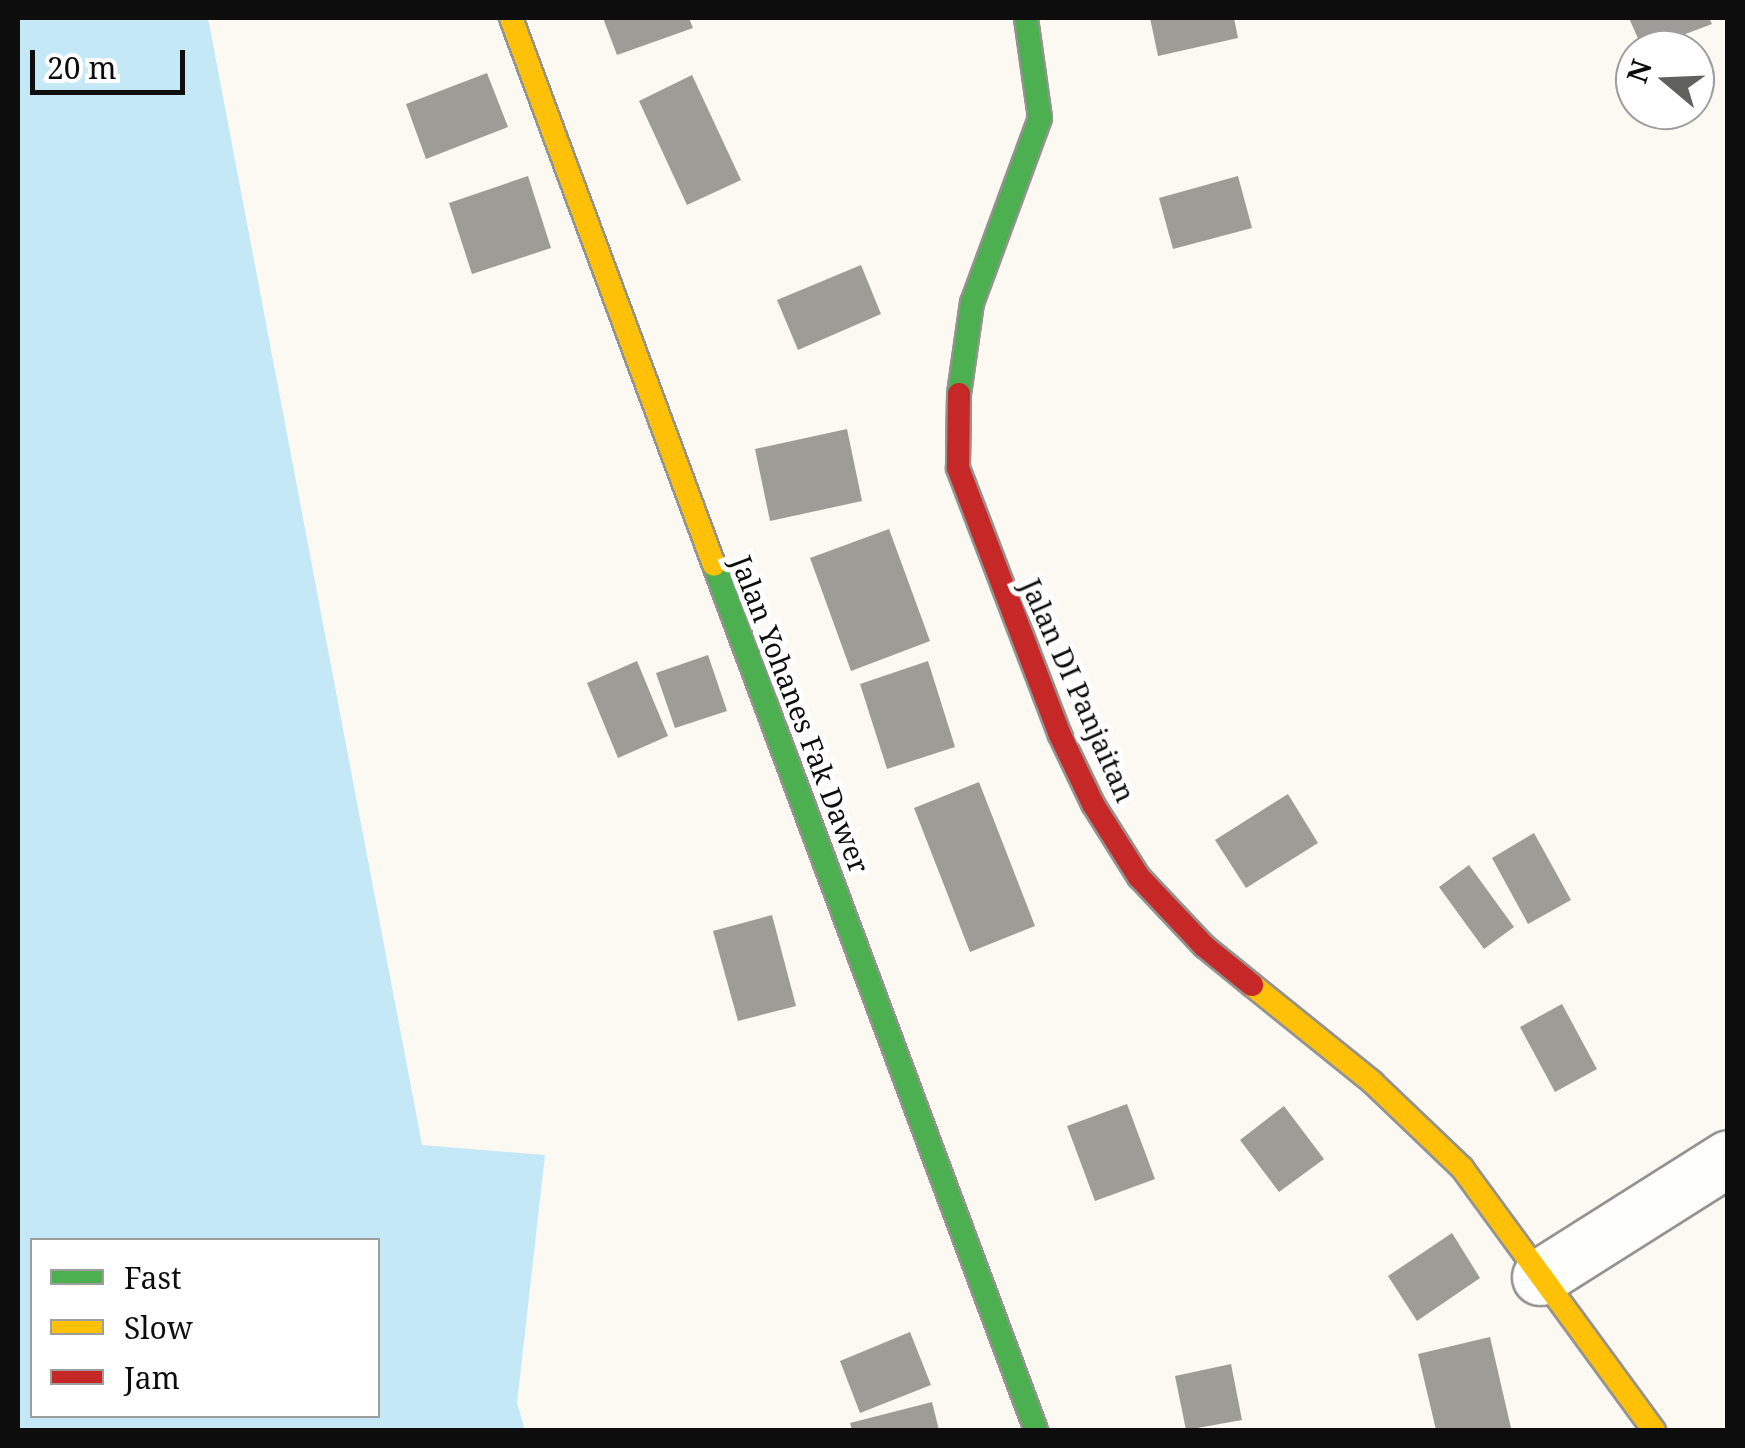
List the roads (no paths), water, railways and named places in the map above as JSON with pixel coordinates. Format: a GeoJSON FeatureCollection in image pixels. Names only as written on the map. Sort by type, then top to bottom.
{"type":"FeatureCollection","features":[{"type":"Feature","properties":{"kind":"main road","name":"Jalan Yohanes Fak Dawer"},"geometry":{"type":"LineString","coordinates":[[511,18],[1036,1430]]}},
{"type":"Feature","properties":{"kind":"main road","name":"Jalan DI Panjaitan"},"geometry":{"type":"LineString","coordinates":[[1026,18],[1040,118],[972,303],[957,430],[958,468],[1005,604],[1092,804],[1140,877],[1204,946],[1428,1132],[1654,1430]]}},
{"type":"Feature","properties":{"kind":"street"},"geometry":{"type":"LineString","coordinates":[[1540,1277],[1728,1158]]}},
{"type":"Feature","properties":{"kind":"water"},"geometry":{"type":"Polygon","coordinates":[[[18,18],[208,18],[422,1145],[545,1155],[517,1403],[525,1430],[18,1430],[18,18]]]}}]}
